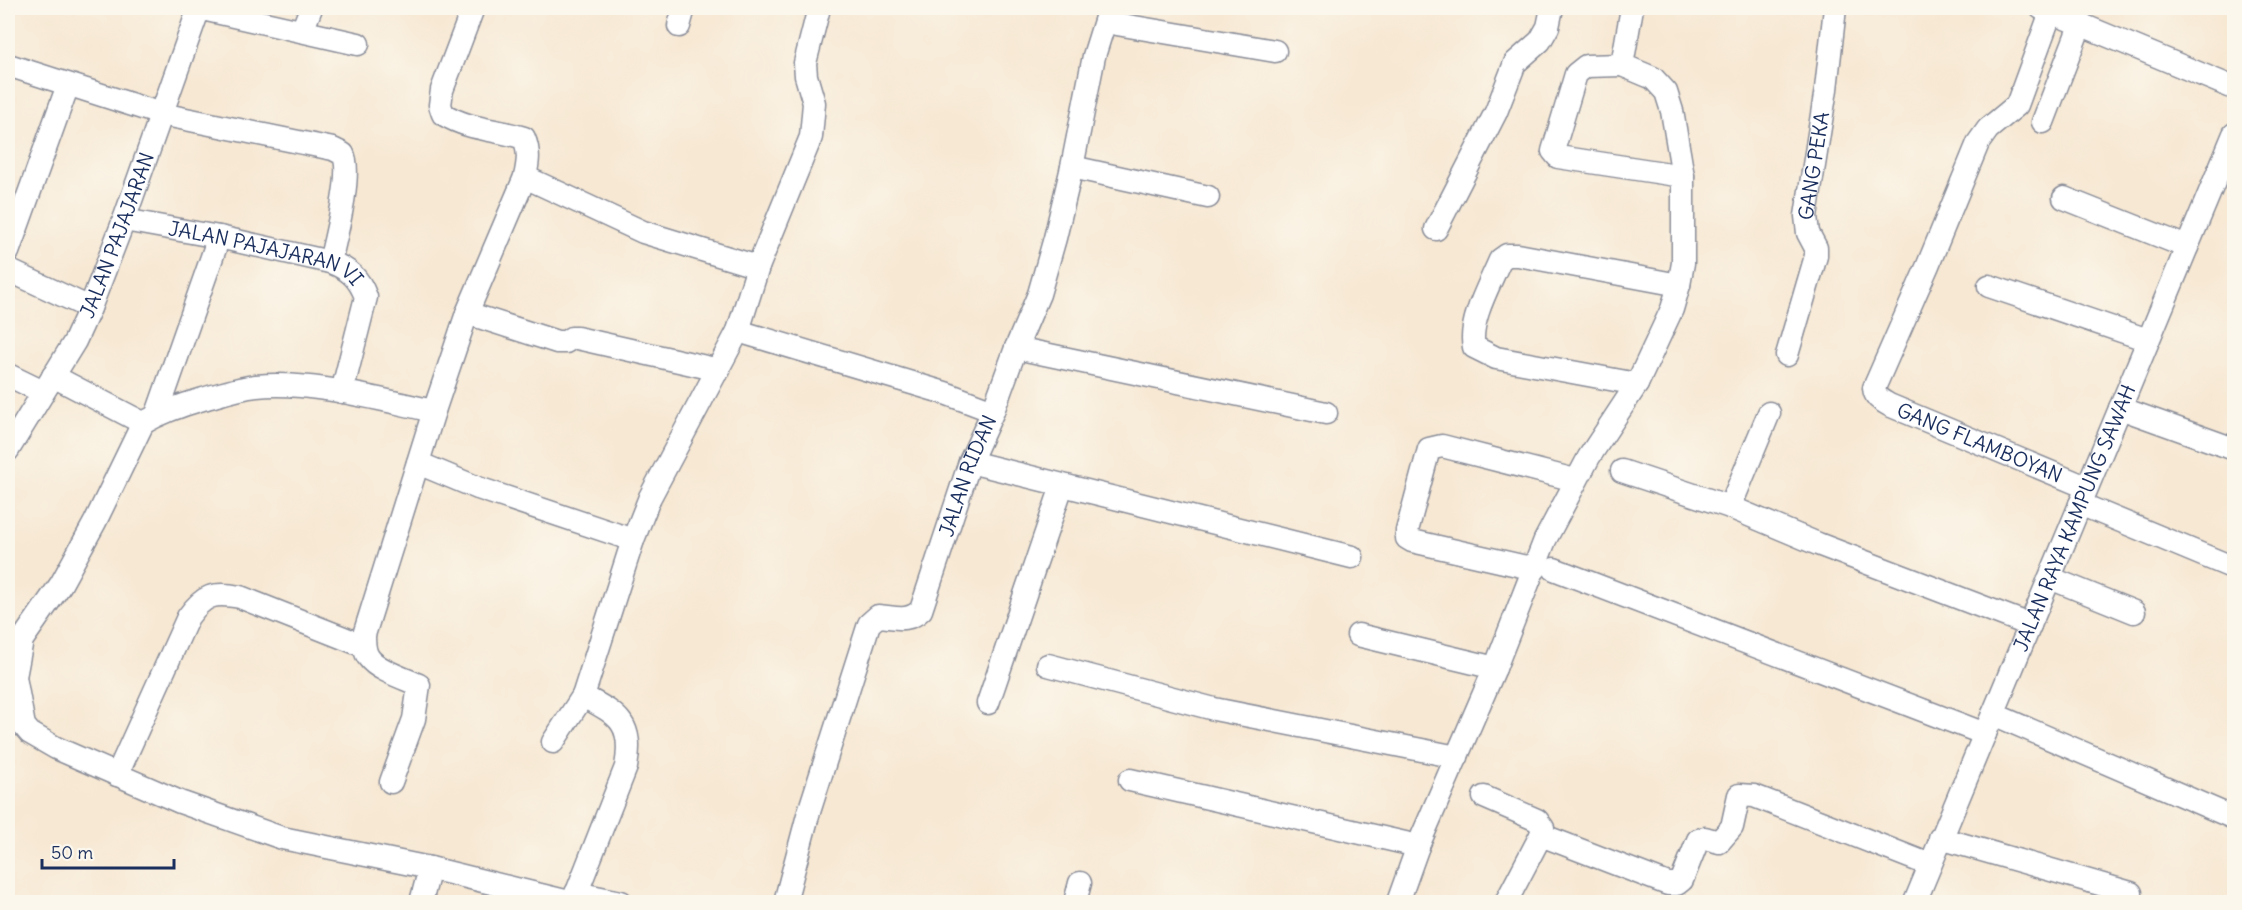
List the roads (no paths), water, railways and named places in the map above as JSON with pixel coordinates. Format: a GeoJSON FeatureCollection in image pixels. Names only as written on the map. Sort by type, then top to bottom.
{"type":"FeatureCollection","features":[{"type":"Feature","properties":{"kind":"street"},"geometry":{"type":"LineString","coordinates":[[198,8],[357,44]]}},
{"type":"Feature","properties":{"kind":"street","name":"JALAN PAJAJARAN"},"geometry":{"type":"LineString","coordinates":[[8,450],[75,341],[90,308],[124,220],[198,8]]}},
{"type":"Feature","properties":{"kind":"street"},"geometry":{"type":"LineString","coordinates":[[302,31],[311,8]]}},
{"type":"Feature","properties":{"kind":"street"},"geometry":{"type":"LineString","coordinates":[[391,782],[414,719],[419,685],[375,664],[368,658],[364,646],[364,635],[467,313],[525,177],[528,160],[528,147],[524,138],[472,128],[457,123],[443,114],[440,105],[442,90],[473,8]]}},
{"type":"Feature","properties":{"kind":"street"},"geometry":{"type":"LineString","coordinates":[[553,742],[583,696],[633,540],[660,475],[719,370],[738,331],[758,267],[811,137],[814,103],[806,76],[805,63],[819,8]]}},
{"type":"Feature","properties":{"kind":"street"},"geometry":{"type":"LineString","coordinates":[[1436,229],[1496,112],[1515,63],[1540,41],[1548,27],[1552,8]]}},
{"type":"Feature","properties":{"kind":"street"},"geometry":{"type":"LineString","coordinates":[[1622,65],[1632,8]]}},
{"type":"Feature","properties":{"kind":"street","name":"GANG PEKA"},"geometry":{"type":"LineString","coordinates":[[1787,355],[1816,256],[1816,248],[1808,233],[1806,216],[1826,89],[1835,8]]}},
{"type":"Feature","properties":{"kind":"street"},"geometry":{"type":"LineString","coordinates":[[2046,10],[2235,88]]}},
{"type":"Feature","properties":{"kind":"street","name":"GANG FLAMBOYAN"},"geometry":{"type":"LineString","coordinates":[[2046,10],[2017,105],[1988,129],[1977,144],[1928,265],[1875,381],[1875,394],[1889,405],[2235,568]]}},
{"type":"Feature","properties":{"kind":"street"},"geometry":{"type":"LineString","coordinates":[[1107,15],[1275,51]]}},
{"type":"Feature","properties":{"kind":"street","name":"JALAN RIDAN"},"geometry":{"type":"LineString","coordinates":[[785,903],[808,815],[869,624],[878,616],[909,619],[921,610],[970,462],[993,411],[1039,294],[1072,166],[1094,56],[1107,15]]}},
{"type":"Feature","properties":{"kind":"street"},"geometry":{"type":"LineString","coordinates":[[2043,122],[2081,24]]}},
{"type":"Feature","properties":{"kind":"street"},"geometry":{"type":"LineString","coordinates":[[8,65],[161,114],[343,154],[347,166],[346,180],[330,262]]}},
{"type":"Feature","properties":{"kind":"street"},"geometry":{"type":"LineString","coordinates":[[1403,901],[1418,846],[1495,668],[1544,569],[1545,540],[1575,480],[1637,384],[1672,309],[1679,285],[1683,263],[1683,176],[1672,111],[1666,92],[1653,78],[1622,65],[1586,66],[1576,75],[1553,151],[1558,157],[1683,176]]}},
{"type":"Feature","properties":{"kind":"street"},"geometry":{"type":"LineString","coordinates":[[8,252],[68,85]]}},
{"type":"Feature","properties":{"kind":"street","name":"JALAN RAYA KAMPUNG SAWAH"},"geometry":{"type":"LineString","coordinates":[[1917,902],[1940,838],[2187,247],[2232,147]]}},
{"type":"Feature","properties":{"kind":"street"},"geometry":{"type":"LineString","coordinates":[[1072,166],[1208,198]]}},
{"type":"Feature","properties":{"kind":"street"},"geometry":{"type":"LineString","coordinates":[[525,177],[643,232],[758,267]]}},
{"type":"Feature","properties":{"kind":"street"},"geometry":{"type":"LineString","coordinates":[[2064,198],[2187,247]]}},
{"type":"Feature","properties":{"kind":"street","name":"JALAN PAJAJARAN VI"},"geometry":{"type":"LineString","coordinates":[[124,220],[219,237],[344,267],[361,284],[366,297],[342,392]]}},
{"type":"Feature","properties":{"kind":"street"},"geometry":{"type":"LineString","coordinates":[[219,237],[150,419],[61,584],[15,637],[11,686],[24,726],[30,733],[56,748],[117,775],[180,802],[282,838],[573,899],[621,903]]}},
{"type":"Feature","properties":{"kind":"street"},"geometry":{"type":"LineString","coordinates":[[1637,384],[1496,358],[1474,347],[1471,337],[1473,326],[1500,260],[1507,255],[1518,255],[1679,285]]}},
{"type":"Feature","properties":{"kind":"street"},"geometry":{"type":"LineString","coordinates":[[8,270],[90,308]]}},
{"type":"Feature","properties":{"kind":"street"},"geometry":{"type":"LineString","coordinates":[[1989,286],[2148,340]]}},
{"type":"Feature","properties":{"kind":"street"},"geometry":{"type":"LineString","coordinates":[[467,313],[557,342],[577,338],[719,370]]}},
{"type":"Feature","properties":{"kind":"street"},"geometry":{"type":"LineString","coordinates":[[738,331],[945,393],[993,411]]}},
{"type":"Feature","properties":{"kind":"street"},"geometry":{"type":"LineString","coordinates":[[1016,348],[1326,413]]}},
{"type":"Feature","properties":{"kind":"street"},"geometry":{"type":"LineString","coordinates":[[8,375],[48,384],[150,419],[236,389],[258,386],[285,386],[342,392],[434,411]]}},
{"type":"Feature","properties":{"kind":"street"},"geometry":{"type":"LineString","coordinates":[[2120,408],[2235,448]]}},
{"type":"Feature","properties":{"kind":"street"},"geometry":{"type":"LineString","coordinates":[[1730,507],[1769,412]]}},
{"type":"Feature","properties":{"kind":"street"},"geometry":{"type":"LineString","coordinates":[[1575,480],[1442,446],[1429,449],[1407,538],[1412,541],[1544,569],[1989,724],[2235,818]]}},
{"type":"Feature","properties":{"kind":"street"},"geometry":{"type":"LineString","coordinates":[[970,462],[1352,557]]}},
{"type":"Feature","properties":{"kind":"street"},"geometry":{"type":"LineString","coordinates":[[418,463],[478,488],[633,540]]}},
{"type":"Feature","properties":{"kind":"street"},"geometry":{"type":"LineString","coordinates":[[1622,471],[1730,507],[1818,544],[2030,625]]}},
{"type":"Feature","properties":{"kind":"street"},"geometry":{"type":"LineString","coordinates":[[988,703],[1062,486]]}},
{"type":"Feature","properties":{"kind":"street"},"geometry":{"type":"LineString","coordinates":[[2050,578],[2134,612]]}},
{"type":"Feature","properties":{"kind":"street"},"geometry":{"type":"LineString","coordinates":[[117,775],[188,617],[198,603],[205,598],[224,594],[240,597],[364,646]]}},
{"type":"Feature","properties":{"kind":"street"},"geometry":{"type":"LineString","coordinates":[[1358,635],[1495,668]]}},
{"type":"Feature","properties":{"kind":"street"},"geometry":{"type":"LineString","coordinates":[[1048,665],[1214,708],[1457,757]]}},
{"type":"Feature","properties":{"kind":"street"},"geometry":{"type":"LineString","coordinates":[[573,899],[626,766],[629,740],[613,712],[583,696]]}},
{"type":"Feature","properties":{"kind":"street"},"geometry":{"type":"LineString","coordinates":[[1130,780],[1418,846]]}},
{"type":"Feature","properties":{"kind":"street"},"geometry":{"type":"LineString","coordinates":[[1541,835],[1675,885],[1682,880],[1698,840],[1705,838],[1719,842],[1726,835],[1732,827],[1739,795],[1745,794],[1930,865]]}},
{"type":"Feature","properties":{"kind":"street"},"geometry":{"type":"LineString","coordinates":[[1484,797],[1536,820],[1543,828],[1506,903]]}},
{"type":"Feature","properties":{"kind":"street"},"geometry":{"type":"LineString","coordinates":[[1940,838],[2131,893]]}},
{"type":"Feature","properties":{"kind":"street"},"geometry":{"type":"LineString","coordinates":[[421,903],[430,868]]}}]}
